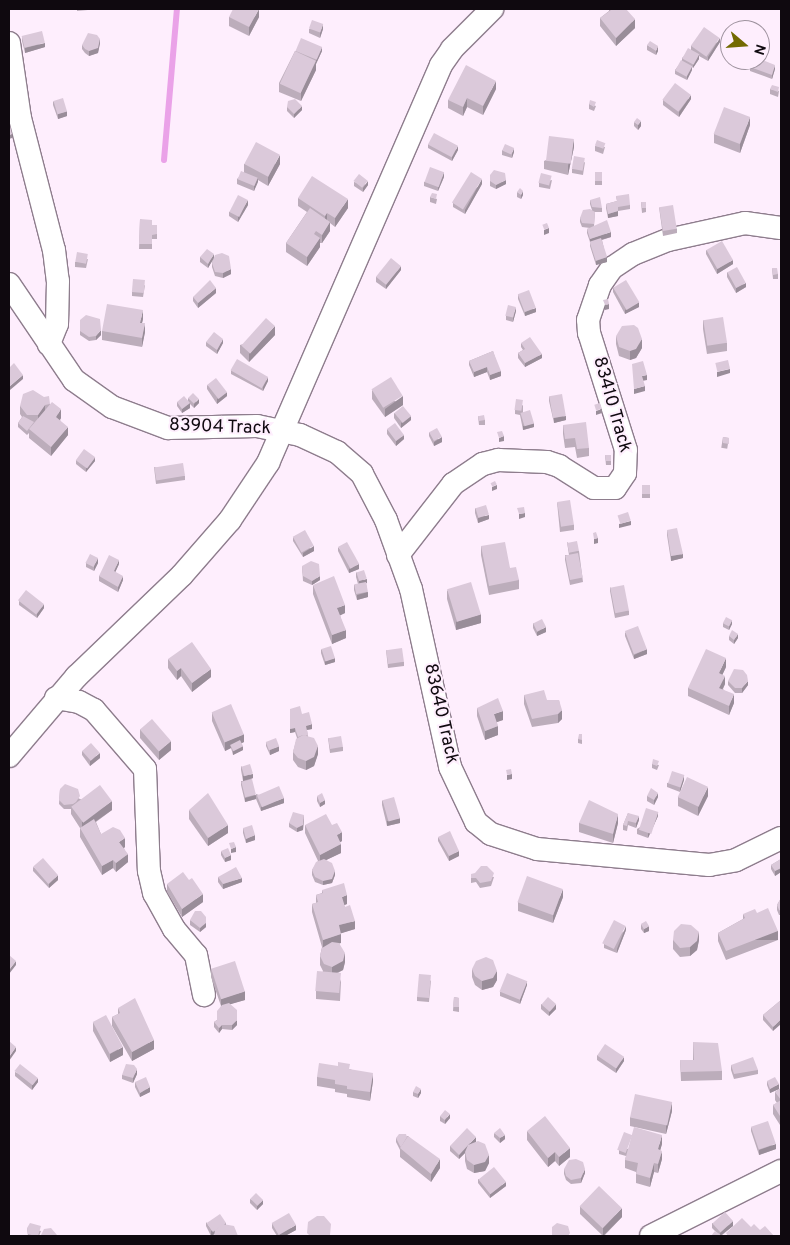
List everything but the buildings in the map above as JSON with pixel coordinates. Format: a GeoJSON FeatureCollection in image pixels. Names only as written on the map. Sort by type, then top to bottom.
{"type":"FeatureCollection","features":[{"type":"Feature","properties":{"kind":"street"},"geometry":{"type":"LineString","coordinates":[[9,756],[56,698],[182,575],[230,520],[268,463],[285,431],[329,317],[441,65],[458,43],[492,9]]}},
{"type":"Feature","properties":{"kind":"street"},"geometry":{"type":"LineString","coordinates":[[9,43],[20,118],[54,250],[58,281],[57,324],[49,344]]}},
{"type":"Feature","properties":{"kind":"street","name":"83410 Track"},"geometry":{"type":"LineString","coordinates":[[398,555],[453,484],[483,464],[498,460],[547,462],[559,466],[594,488],[615,488],[625,473],[627,455],[588,327],[588,312],[600,285],[612,268],[633,254],[668,240],[745,223],[781,228]]}},
{"type":"Feature","properties":{"kind":"street","name":"83904 Track"},"geometry":{"type":"LineString","coordinates":[[9,284],[74,380],[86,392],[146,422],[168,428],[257,426],[285,431]]}},
{"type":"Feature","properties":{"kind":"street","name":"83640 Track"},"geometry":{"type":"LineString","coordinates":[[285,431],[337,452],[362,474],[386,520],[424,640],[450,767],[476,822],[491,834],[537,849],[709,865],[736,860],[781,838]]}},
{"type":"Feature","properties":{"kind":"street"},"geometry":{"type":"LineString","coordinates":[[56,698],[79,702],[94,710],[145,769],[149,871],[154,893],[174,930],[196,955],[204,996]]}},
{"type":"Feature","properties":{"kind":"street"},"geometry":{"type":"LineString","coordinates":[[651,1236],[781,1171]]}},
{"type":"Feature","properties":{"kind":"waterway"},"geometry":{"type":"LineString","coordinates":[[164,160],[177,9]]}}]}
